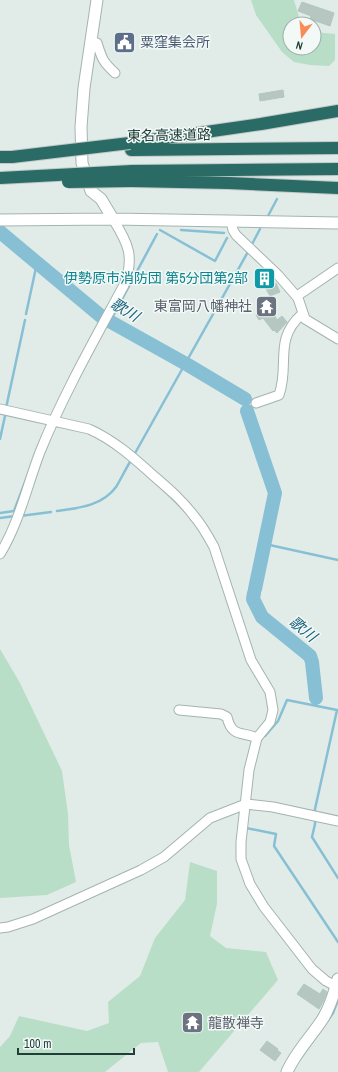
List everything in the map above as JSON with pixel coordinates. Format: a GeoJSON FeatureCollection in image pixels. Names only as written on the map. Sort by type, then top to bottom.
{"type":"FeatureCollection","features":[{"type":"Feature","properties":{"kind":"highway"},"geometry":{"type":"LineString","coordinates":[[6,157],[130,147],[338,111]]}},
{"type":"Feature","properties":{"kind":"highway","name":"東名高速道路"},"geometry":{"type":"LineString","coordinates":[[130,147],[338,148]]}},
{"type":"Feature","properties":{"kind":"highway"},"geometry":{"type":"LineString","coordinates":[[0,178],[132,176],[338,169]]}},
{"type":"Feature","properties":{"kind":"highway"},"geometry":{"type":"LineString","coordinates":[[0,184],[132,176],[229,183],[338,188]]}},
{"type":"Feature","properties":{"kind":"street"},"geometry":{"type":"LineString","coordinates":[[0,554],[8,540],[40,452],[54,421],[124,285],[130,269],[128,250],[124,237],[101,199],[91,191],[82,163],[82,109],[97,0]]}},
{"type":"Feature","properties":{"kind":"street"},"geometry":{"type":"LineString","coordinates":[[91,41],[97,43],[101,58],[115,73]]}},
{"type":"Feature","properties":{"kind":"street"},"geometry":{"type":"LineString","coordinates":[[0,220],[113,219],[338,223]]}},
{"type":"Feature","properties":{"kind":"street"},"geometry":{"type":"LineString","coordinates":[[231,221],[234,232],[296,296],[302,308],[302,314],[305,319],[338,339]]}},
{"type":"Feature","properties":{"kind":"street"},"geometry":{"type":"LineString","coordinates":[[296,296],[338,268]]}},
{"type":"Feature","properties":{"kind":"street"},"geometry":{"type":"LineString","coordinates":[[256,403],[279,395],[283,384],[284,341],[295,320],[302,314]]}},
{"type":"Feature","properties":{"kind":"street"},"geometry":{"type":"LineString","coordinates":[[0,409],[89,429],[102,435],[131,456],[170,491],[195,516],[214,547],[251,660],[270,692],[273,710],[270,722],[257,738],[249,770],[241,842],[242,860],[250,884],[264,907],[312,969],[326,981],[337,984],[332,1001],[323,1019],[299,1050],[286,1072]]}},
{"type":"Feature","properties":{"kind":"street"},"geometry":{"type":"LineString","coordinates":[[179,710],[221,714],[227,717],[229,726],[236,732],[251,735],[257,738]]}},
{"type":"Feature","properties":{"kind":"street"},"geometry":{"type":"LineString","coordinates":[[0,928],[33,919],[141,870],[164,857],[210,818],[246,804],[273,807],[338,821]]}},
{"type":"Feature","properties":{"kind":"green space"},"geometry":{"type":"Polygon","coordinates":[[[251,0],[294,0],[299,16],[282,16],[282,52],[256,15],[251,0]]]}},
{"type":"Feature","properties":{"kind":"green space"},"geometry":{"type":"Polygon","coordinates":[[[322,33],[335,34],[335,60],[329,66],[294,62],[287,56],[322,56],[322,33]]]}},
{"type":"Feature","properties":{"kind":"green space"},"geometry":{"type":"Polygon","coordinates":[[[0,649],[20,683],[62,771],[68,814],[69,845],[76,882],[47,895],[0,898],[0,649]]]}},
{"type":"Feature","properties":{"kind":"green space"},"geometry":{"type":"Polygon","coordinates":[[[190,862],[217,871],[217,904],[210,936],[226,948],[266,952],[278,980],[199,1072],[168,1072],[158,1042],[141,1043],[105,1072],[0,1072],[0,1047],[10,1036],[19,1016],[87,1031],[109,1023],[108,1002],[140,976],[155,938],[185,900],[190,862]]]}},
{"type":"Feature","properties":{"kind":"building"},"geometry":{"type":"Polygon","coordinates":[[[302,2],[334,13],[330,26],[322,23],[322,16],[311,16],[298,11],[302,2]]]}},
{"type":"Feature","properties":{"kind":"building","name":"粟窪集会所"},"geometry":{"type":"Polygon","coordinates":[[[118,35],[133,38],[130,50],[115,47],[118,35]]]}},
{"type":"Feature","properties":{"kind":"building"},"geometry":{"type":"Polygon","coordinates":[[[283,90],[284,97],[260,101],[259,94],[283,90]]]}},
{"type":"Feature","properties":{"kind":"building"},"geometry":{"type":"Polygon","coordinates":[[[266,274],[272,285],[276,283],[280,292],[270,296],[260,278],[266,274]]]}},
{"type":"Feature","properties":{"kind":"building"},"geometry":{"type":"Polygon","coordinates":[[[268,304],[277,320],[282,316],[287,322],[277,333],[274,330],[273,331],[263,318],[259,320],[256,315],[261,312],[259,309],[268,304]]]}},
{"type":"Feature","properties":{"kind":"building"},"geometry":{"type":"Polygon","coordinates":[[[304,984],[320,994],[323,989],[327,992],[319,1009],[297,994],[304,984]]]}},
{"type":"Feature","properties":{"kind":"building"},"geometry":{"type":"Polygon","coordinates":[[[267,1041],[281,1053],[275,1061],[260,1050],[267,1041]]]}},
{"type":"Feature","properties":{"kind":"waterway"},"geometry":{"type":"LineString","coordinates":[[268,216],[277,199]]}},
{"type":"Feature","properties":{"kind":"waterway"},"geometry":{"type":"LineString","coordinates":[[251,246],[260,229]]}},
{"type":"Feature","properties":{"kind":"waterway"},"geometry":{"type":"LineString","coordinates":[[160,230],[215,261],[227,238]]}},
{"type":"Feature","properties":{"kind":"waterway"},"geometry":{"type":"LineString","coordinates":[[181,230],[224,233]]}},
{"type":"Feature","properties":{"kind":"waterway","name":"歌川"},"geometry":{"type":"LineString","coordinates":[[0,232],[102,317],[245,399]]}},
{"type":"Feature","properties":{"kind":"waterway"},"geometry":{"type":"LineString","coordinates":[[113,316],[157,234]]}},
{"type":"Feature","properties":{"kind":"waterway"},"geometry":{"type":"LineString","coordinates":[[134,455],[249,250]]}},
{"type":"Feature","properties":{"kind":"waterway"},"geometry":{"type":"LineString","coordinates":[[26,314],[37,263]]}},
{"type":"Feature","properties":{"kind":"waterway"},"geometry":{"type":"LineString","coordinates":[[6,408],[25,320]]}},
{"type":"Feature","properties":{"kind":"waterway","name":"歌川"},"geometry":{"type":"LineString","coordinates":[[247,411],[275,493],[255,589]]}},
{"type":"Feature","properties":{"kind":"waterway"},"geometry":{"type":"LineString","coordinates":[[0,439],[5,416]]}},
{"type":"Feature","properties":{"kind":"waterway"},"geometry":{"type":"LineString","coordinates":[[57,511],[90,505],[104,498],[116,487],[130,462]]}},
{"type":"Feature","properties":{"kind":"waterway"},"geometry":{"type":"LineString","coordinates":[[0,513],[14,511],[27,477]]}},
{"type":"Feature","properties":{"kind":"waterway"},"geometry":{"type":"LineString","coordinates":[[20,516],[51,512]]}},
{"type":"Feature","properties":{"kind":"waterway"},"geometry":{"type":"LineString","coordinates":[[0,518],[15,516]]}},
{"type":"Feature","properties":{"kind":"waterway"},"geometry":{"type":"LineString","coordinates":[[265,544],[338,560]]}},
{"type":"Feature","properties":{"kind":"waterway","name":"歌川"},"geometry":{"type":"LineString","coordinates":[[254,593],[253,599],[262,617],[310,656],[316,698]]}},
{"type":"Feature","properties":{"kind":"waterway"},"geometry":{"type":"LineString","coordinates":[[265,736],[278,721],[287,700],[337,710],[315,809],[315,824],[312,837],[338,878]]}},
{"type":"Feature","properties":{"kind":"waterway"},"geometry":{"type":"LineString","coordinates":[[246,828],[276,834],[274,846],[338,942]]}},
{"type":"Feature","properties":{"kind":"waterway"},"geometry":{"type":"LineString","coordinates":[[300,1059],[333,1013],[338,1000]]}},
{"type":"Feature","properties":{"kind":"place","name":"粟窪集会所"},"geometry":{"type":"Point","coordinates":[124,42]}},
{"type":"Feature","properties":{"kind":"place","name":"伊勢原市消防団 第5分団第2部"},"geometry":{"type":"Point","coordinates":[264,278]}},
{"type":"Feature","properties":{"kind":"place","name":"東富岡八幡神社"},"geometry":{"type":"Point","coordinates":[267,306]}},
{"type":"Feature","properties":{"kind":"place","name":"龍散禅寺"},"geometry":{"type":"Point","coordinates":[193,1023]}}]}
